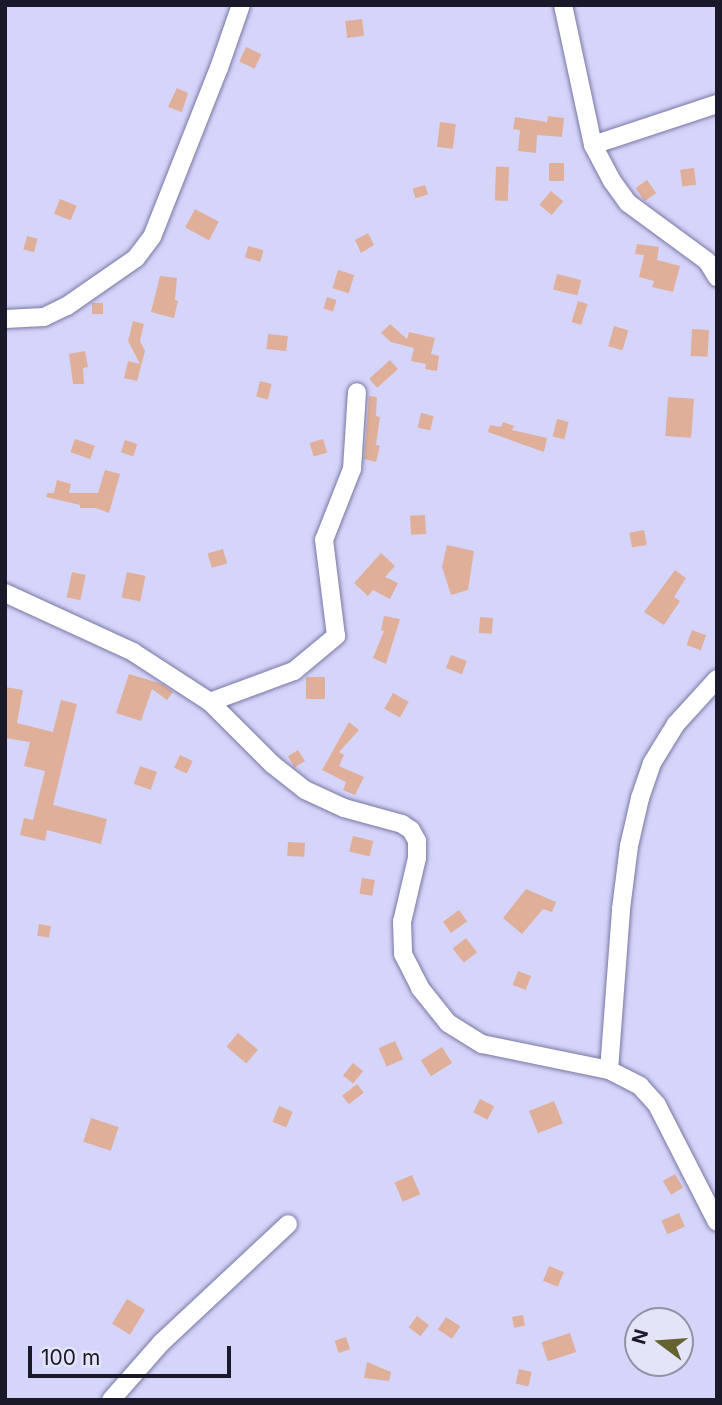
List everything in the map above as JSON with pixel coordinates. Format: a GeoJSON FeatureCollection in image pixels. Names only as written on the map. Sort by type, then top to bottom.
{"type":"FeatureCollection","features":[{"type":"Feature","properties":{"kind":"street"},"geometry":{"type":"LineString","coordinates":[[5,318],[44,317],[67,306],[136,258],[152,237],[219,68],[240,5]]}},
{"type":"Feature","properties":{"kind":"street"},"geometry":{"type":"LineString","coordinates":[[564,5],[593,145],[628,203],[708,261],[717,277]]}},
{"type":"Feature","properties":{"kind":"street"},"geometry":{"type":"LineString","coordinates":[[593,145],[717,104]]}},
{"type":"Feature","properties":{"kind":"street"},"geometry":{"type":"LineString","coordinates":[[209,702],[294,671],[337,636],[324,540],[352,469],[357,392]]}},
{"type":"Feature","properties":{"kind":"street"},"geometry":{"type":"LineString","coordinates":[[5,593],[133,652],[209,702],[272,764],[305,790],[344,808],[402,824],[411,830],[417,841],[417,858],[402,922],[403,954],[421,988],[448,1023],[482,1044],[609,1070],[640,1086],[657,1105],[717,1222]]}},
{"type":"Feature","properties":{"kind":"street"},"geometry":{"type":"LineString","coordinates":[[609,1070],[621,908],[629,846],[640,798],[652,763],[676,724],[717,679]]}},
{"type":"Feature","properties":{"kind":"street"},"geometry":{"type":"LineString","coordinates":[[111,1400],[161,1343],[288,1224]]}},
{"type":"Feature","properties":{"kind":"building"},"geometry":{"type":"Polygon","coordinates":[[[362,19],[364,36],[347,38],[345,21],[362,19]]]}},
{"type":"Feature","properties":{"kind":"building"},"geometry":{"type":"Polygon","coordinates":[[[246,47],[261,54],[255,69],[239,62],[246,47]]]}},
{"type":"Feature","properties":{"kind":"building"},"geometry":{"type":"Polygon","coordinates":[[[177,88],[188,93],[182,112],[168,107],[177,88]]]}},
{"type":"Feature","properties":{"kind":"building"},"geometry":{"type":"Polygon","coordinates":[[[548,116],[564,118],[562,137],[537,135],[536,153],[518,151],[520,130],[513,129],[515,117],[547,122],[548,116]]]}},
{"type":"Feature","properties":{"kind":"building"},"geometry":{"type":"Polygon","coordinates":[[[440,122],[456,124],[453,149],[437,147],[440,122]]]}},
{"type":"Feature","properties":{"kind":"building"},"geometry":{"type":"Polygon","coordinates":[[[549,163],[564,163],[564,181],[549,181],[549,163]]]}},
{"type":"Feature","properties":{"kind":"building"},"geometry":{"type":"Polygon","coordinates":[[[496,167],[509,167],[508,201],[495,201],[496,167]]]}},
{"type":"Feature","properties":{"kind":"building"},"geometry":{"type":"Polygon","coordinates":[[[694,168],[696,185],[682,187],[680,170],[694,168]]]}},
{"type":"Feature","properties":{"kind":"building"},"geometry":{"type":"Polygon","coordinates":[[[647,180],[656,193],[645,201],[636,188],[647,180]]]}},
{"type":"Feature","properties":{"kind":"building"},"geometry":{"type":"Polygon","coordinates":[[[425,185],[428,195],[415,198],[413,189],[425,185]]]}},
{"type":"Feature","properties":{"kind":"building"},"geometry":{"type":"Polygon","coordinates":[[[551,191],[563,201],[552,215],[539,205],[551,191]]]}},
{"type":"Feature","properties":{"kind":"building"},"geometry":{"type":"Polygon","coordinates":[[[60,199],[77,206],[71,221],[54,214],[60,199]]]}},
{"type":"Feature","properties":{"kind":"building"},"geometry":{"type":"Polygon","coordinates":[[[195,209],[219,222],[209,240],[185,228],[195,209]]]}},
{"type":"Feature","properties":{"kind":"building"},"geometry":{"type":"Polygon","coordinates":[[[368,233],[374,245],[361,253],[355,240],[368,233]]]}},
{"type":"Feature","properties":{"kind":"building"},"geometry":{"type":"Polygon","coordinates":[[[27,236],[38,239],[34,252],[23,250],[27,236]]]}},
{"type":"Feature","properties":{"kind":"building"},"geometry":{"type":"Polygon","coordinates":[[[637,244],[659,247],[657,260],[680,266],[673,292],[652,287],[654,281],[639,277],[644,255],[635,254],[637,244]]]}},
{"type":"Feature","properties":{"kind":"building"},"geometry":{"type":"Polygon","coordinates":[[[248,246],[263,250],[260,262],[245,258],[248,246]]]}},
{"type":"Feature","properties":{"kind":"building"},"geometry":{"type":"Polygon","coordinates":[[[338,270],[354,275],[349,293],[332,288],[338,270]]]}},
{"type":"Feature","properties":{"kind":"building"},"geometry":{"type":"Polygon","coordinates":[[[557,274],[581,280],[577,296],[553,290],[557,274]]]}},
{"type":"Feature","properties":{"kind":"building"},"geometry":{"type":"Polygon","coordinates":[[[160,276],[177,278],[175,300],[178,301],[174,318],[151,312],[160,276]]]}},
{"type":"Feature","properties":{"kind":"building"},"geometry":{"type":"Polygon","coordinates":[[[327,297],[337,300],[333,311],[323,308],[327,297]]]}},
{"type":"Feature","properties":{"kind":"building"},"geometry":{"type":"Polygon","coordinates":[[[578,301],[588,304],[581,325],[572,322],[578,301]]]}},
{"type":"Feature","properties":{"kind":"building"},"geometry":{"type":"Polygon","coordinates":[[[92,303],[103,303],[103,314],[92,314],[92,303]]]}},
{"type":"Feature","properties":{"kind":"building"},"geometry":{"type":"Polygon","coordinates":[[[133,321],[144,324],[140,341],[145,351],[137,381],[124,378],[128,361],[140,364],[128,341],[133,321]]]}},
{"type":"Feature","properties":{"kind":"building"},"geometry":{"type":"Polygon","coordinates":[[[390,324],[407,339],[409,332],[435,338],[431,354],[439,356],[437,371],[425,369],[426,364],[411,361],[414,348],[391,342],[381,333],[390,324]]]}},
{"type":"Feature","properties":{"kind":"building"},"geometry":{"type":"Polygon","coordinates":[[[614,326],[628,330],[623,350],[608,346],[614,326]]]}},
{"type":"Feature","properties":{"kind":"building"},"geometry":{"type":"Polygon","coordinates":[[[692,329],[709,330],[708,357],[691,356],[692,329]]]}},
{"type":"Feature","properties":{"kind":"building"},"geometry":{"type":"Polygon","coordinates":[[[268,334],[288,336],[286,351],[266,349],[268,334]]]}},
{"type":"Feature","properties":{"kind":"building"},"geometry":{"type":"Polygon","coordinates":[[[85,351],[88,367],[83,368],[84,384],[73,384],[69,354],[85,351]]]}},
{"type":"Feature","properties":{"kind":"building"},"geometry":{"type":"Polygon","coordinates":[[[390,360],[398,369],[377,388],[369,379],[390,360]]]}},
{"type":"Feature","properties":{"kind":"building"},"geometry":{"type":"Polygon","coordinates":[[[260,381],[272,384],[268,399],[256,397],[260,381]]]}},
{"type":"Feature","properties":{"kind":"building"},"geometry":{"type":"Polygon","coordinates":[[[369,396],[377,397],[376,416],[380,417],[376,445],[380,446],[376,462],[364,459],[369,396]]]}},
{"type":"Feature","properties":{"kind":"building"},"geometry":{"type":"Polygon","coordinates":[[[668,397],[694,399],[691,438],[665,436],[668,397]]]}},
{"type":"Feature","properties":{"kind":"building"},"geometry":{"type":"Polygon","coordinates":[[[421,413],[434,416],[430,431],[418,428],[421,413]]]}},
{"type":"Feature","properties":{"kind":"building"},"geometry":{"type":"Polygon","coordinates":[[[557,419],[569,422],[564,439],[553,436],[557,419]]]}},
{"type":"Feature","properties":{"kind":"building"},"geometry":{"type":"Polygon","coordinates":[[[503,422],[514,426],[512,430],[547,438],[544,452],[488,432],[490,425],[501,427],[503,422]]]}},
{"type":"Feature","properties":{"kind":"building"},"geometry":{"type":"Polygon","coordinates":[[[75,439],[95,446],[90,459],[70,452],[75,439]]]}},
{"type":"Feature","properties":{"kind":"building"},"geometry":{"type":"Polygon","coordinates":[[[323,439],[327,452],[314,456],[310,443],[323,439]]]}},
{"type":"Feature","properties":{"kind":"building"},"geometry":{"type":"Polygon","coordinates":[[[125,440],[137,444],[133,456],[121,452],[125,440]]]}},
{"type":"Feature","properties":{"kind":"building"},"geometry":{"type":"Polygon","coordinates":[[[105,470],[120,474],[109,513],[96,508],[80,508],[80,505],[46,497],[47,493],[54,493],[57,480],[71,484],[69,493],[98,493],[105,470]]]}},
{"type":"Feature","properties":{"kind":"building"},"geometry":{"type":"Polygon","coordinates":[[[425,515],[426,534],[411,535],[410,516],[425,515]]]}},
{"type":"Feature","properties":{"kind":"building"},"geometry":{"type":"Polygon","coordinates":[[[644,530],[647,545],[632,548],[629,533],[644,530]]]}},
{"type":"Feature","properties":{"kind":"building"},"geometry":{"type":"Polygon","coordinates":[[[447,545],[474,551],[468,590],[451,595],[442,567],[447,545]]]}},
{"type":"Feature","properties":{"kind":"building"},"geometry":{"type":"Polygon","coordinates":[[[223,549],[227,563],[212,568],[208,553],[223,549]]]}},
{"type":"Feature","properties":{"kind":"building"},"geometry":{"type":"Polygon","coordinates":[[[381,553],[395,566],[385,577],[398,583],[390,599],[373,590],[368,596],[354,583],[381,553]]]}},
{"type":"Feature","properties":{"kind":"building"},"geometry":{"type":"Polygon","coordinates":[[[675,570],[686,578],[674,597],[680,601],[664,625],[644,612],[675,570]]]}},
{"type":"Feature","properties":{"kind":"building"},"geometry":{"type":"Polygon","coordinates":[[[72,572],[86,575],[80,600],[67,597],[72,572]]]}},
{"type":"Feature","properties":{"kind":"building"},"geometry":{"type":"Polygon","coordinates":[[[127,572],[146,576],[140,601],[122,597],[127,572]]]}},
{"type":"Feature","properties":{"kind":"building"},"geometry":{"type":"Polygon","coordinates":[[[384,616],[400,619],[386,664],[373,658],[384,631],[381,630],[384,616]]]}},
{"type":"Feature","properties":{"kind":"building"},"geometry":{"type":"Polygon","coordinates":[[[480,617],[493,618],[492,634],[479,633],[480,617]]]}},
{"type":"Feature","properties":{"kind":"building"},"geometry":{"type":"Polygon","coordinates":[[[692,630],[706,635],[701,650],[687,645],[692,630]]]}},
{"type":"Feature","properties":{"kind":"building"},"geometry":{"type":"Polygon","coordinates":[[[451,655],[467,661],[462,674],[446,668],[451,655]]]}},
{"type":"Feature","properties":{"kind":"building"},"geometry":{"type":"Polygon","coordinates":[[[129,674],[162,684],[173,692],[167,700],[152,689],[141,721],[116,713],[129,674]]]}},
{"type":"Feature","properties":{"kind":"building"},"geometry":{"type":"Polygon","coordinates":[[[306,677],[325,677],[325,699],[306,699],[306,677]]]}},
{"type":"Feature","properties":{"kind":"building"},"geometry":{"type":"Polygon","coordinates":[[[5,687],[23,690],[17,723],[53,732],[61,700],[77,704],[53,805],[107,819],[101,844],[47,830],[45,841],[20,835],[24,818],[33,820],[45,771],[24,766],[30,742],[5,738],[5,687]]]}},
{"type":"Feature","properties":{"kind":"building"},"geometry":{"type":"Polygon","coordinates":[[[393,693],[409,702],[400,717],[384,709],[393,693]]]}},
{"type":"Feature","properties":{"kind":"building"},"geometry":{"type":"Polygon","coordinates":[[[349,722],[359,730],[339,752],[344,755],[339,766],[364,777],[355,795],[343,790],[346,782],[322,770],[349,722]]]}},
{"type":"Feature","properties":{"kind":"building"},"geometry":{"type":"Polygon","coordinates":[[[298,750],[305,761],[295,767],[288,756],[298,750]]]}},
{"type":"Feature","properties":{"kind":"building"},"geometry":{"type":"Polygon","coordinates":[[[180,755],[193,761],[187,774],[174,768],[180,755]]]}},
{"type":"Feature","properties":{"kind":"building"},"geometry":{"type":"Polygon","coordinates":[[[140,766],[157,772],[151,790],[134,784],[140,766]]]}},
{"type":"Feature","properties":{"kind":"building"},"geometry":{"type":"Polygon","coordinates":[[[353,836],[373,841],[370,857],[349,852],[353,836]]]}},
{"type":"Feature","properties":{"kind":"building"},"geometry":{"type":"Polygon","coordinates":[[[288,842],[305,843],[304,857],[287,856],[288,842]]]}},
{"type":"Feature","properties":{"kind":"building"},"geometry":{"type":"Polygon","coordinates":[[[362,878],[375,880],[372,896],[359,894],[362,878]]]}},
{"type":"Feature","properties":{"kind":"building"},"geometry":{"type":"Polygon","coordinates":[[[526,889],[556,902],[552,912],[543,909],[522,934],[503,918],[526,889]]]}},
{"type":"Feature","properties":{"kind":"building"},"geometry":{"type":"Polygon","coordinates":[[[459,910],[467,921],[451,933],[443,922],[459,910]]]}},
{"type":"Feature","properties":{"kind":"building"},"geometry":{"type":"Polygon","coordinates":[[[39,924],[51,926],[49,938],[37,936],[39,924]]]}},
{"type":"Feature","properties":{"kind":"building"},"geometry":{"type":"Polygon","coordinates":[[[466,938],[477,952],[464,963],[453,948],[466,938]]]}},
{"type":"Feature","properties":{"kind":"building"},"geometry":{"type":"Polygon","coordinates":[[[518,971],[531,976],[526,990],[513,985],[518,971]]]}},
{"type":"Feature","properties":{"kind":"building"},"geometry":{"type":"Polygon","coordinates":[[[238,1033],[258,1050],[246,1064],[226,1047],[238,1033]]]}},
{"type":"Feature","properties":{"kind":"building"},"geometry":{"type":"Polygon","coordinates":[[[395,1041],[403,1059],[387,1067],[379,1048],[395,1041]]]}},
{"type":"Feature","properties":{"kind":"building"},"geometry":{"type":"Polygon","coordinates":[[[442,1047],[452,1063],[431,1076],[421,1060],[442,1047]]]}},
{"type":"Feature","properties":{"kind":"building"},"geometry":{"type":"Polygon","coordinates":[[[353,1063],[363,1071],[353,1084],[343,1075],[353,1063]]]}},
{"type":"Feature","properties":{"kind":"building"},"geometry":{"type":"Polygon","coordinates":[[[357,1084],[364,1093],[349,1104],[342,1096],[357,1084]]]}},
{"type":"Feature","properties":{"kind":"building"},"geometry":{"type":"Polygon","coordinates":[[[480,1099],[494,1106],[487,1120],[473,1112],[480,1099]]]}},
{"type":"Feature","properties":{"kind":"building"},"geometry":{"type":"Polygon","coordinates":[[[554,1101],[563,1123],[538,1133],[529,1111],[554,1101]]]}},
{"type":"Feature","properties":{"kind":"building"},"geometry":{"type":"Polygon","coordinates":[[[279,1106],[293,1112],[286,1128],[272,1122],[279,1106]]]}},
{"type":"Feature","properties":{"kind":"building"},"geometry":{"type":"Polygon","coordinates":[[[91,1118],[119,1127],[111,1151],[83,1142],[91,1118]]]}},
{"type":"Feature","properties":{"kind":"building"},"geometry":{"type":"Polygon","coordinates":[[[675,1174],[683,1188],[671,1195],[663,1181],[675,1174]]]}},
{"type":"Feature","properties":{"kind":"building"},"geometry":{"type":"Polygon","coordinates":[[[412,1175],[420,1194],[403,1202],[395,1182],[412,1175]]]}},
{"type":"Feature","properties":{"kind":"building"},"geometry":{"type":"Polygon","coordinates":[[[679,1213],[685,1227],[667,1234],[662,1220],[679,1213]]]}},
{"type":"Feature","properties":{"kind":"building"},"geometry":{"type":"Polygon","coordinates":[[[549,1266],[564,1272],[558,1287],[543,1281],[549,1266]]]}},
{"type":"Feature","properties":{"kind":"building"},"geometry":{"type":"Polygon","coordinates":[[[127,1299],[145,1310],[130,1335],[112,1324],[127,1299]]]}},
{"type":"Feature","properties":{"kind":"building"},"geometry":{"type":"Polygon","coordinates":[[[523,1315],[525,1326],[514,1328],[512,1317],[523,1315]]]}},
{"type":"Feature","properties":{"kind":"building"},"geometry":{"type":"Polygon","coordinates":[[[417,1316],[429,1325],[421,1336],[409,1327],[417,1316]]]}},
{"type":"Feature","properties":{"kind":"building"},"geometry":{"type":"Polygon","coordinates":[[[446,1317],[460,1326],[452,1339],[438,1330],[446,1317]]]}},
{"type":"Feature","properties":{"kind":"building"},"geometry":{"type":"Polygon","coordinates":[[[570,1333],[576,1352],[548,1361],[541,1342],[570,1333]]]}},
{"type":"Feature","properties":{"kind":"building"},"geometry":{"type":"Polygon","coordinates":[[[346,1337],[350,1349],[339,1353],[335,1341],[346,1337]]]}},
{"type":"Feature","properties":{"kind":"building"},"geometry":{"type":"Polygon","coordinates":[[[367,1362],[391,1372],[389,1381],[364,1378],[367,1362]]]}},
{"type":"Feature","properties":{"kind":"building"},"geometry":{"type":"Polygon","coordinates":[[[519,1369],[532,1372],[528,1387],[516,1384],[519,1369]]]}}]}
